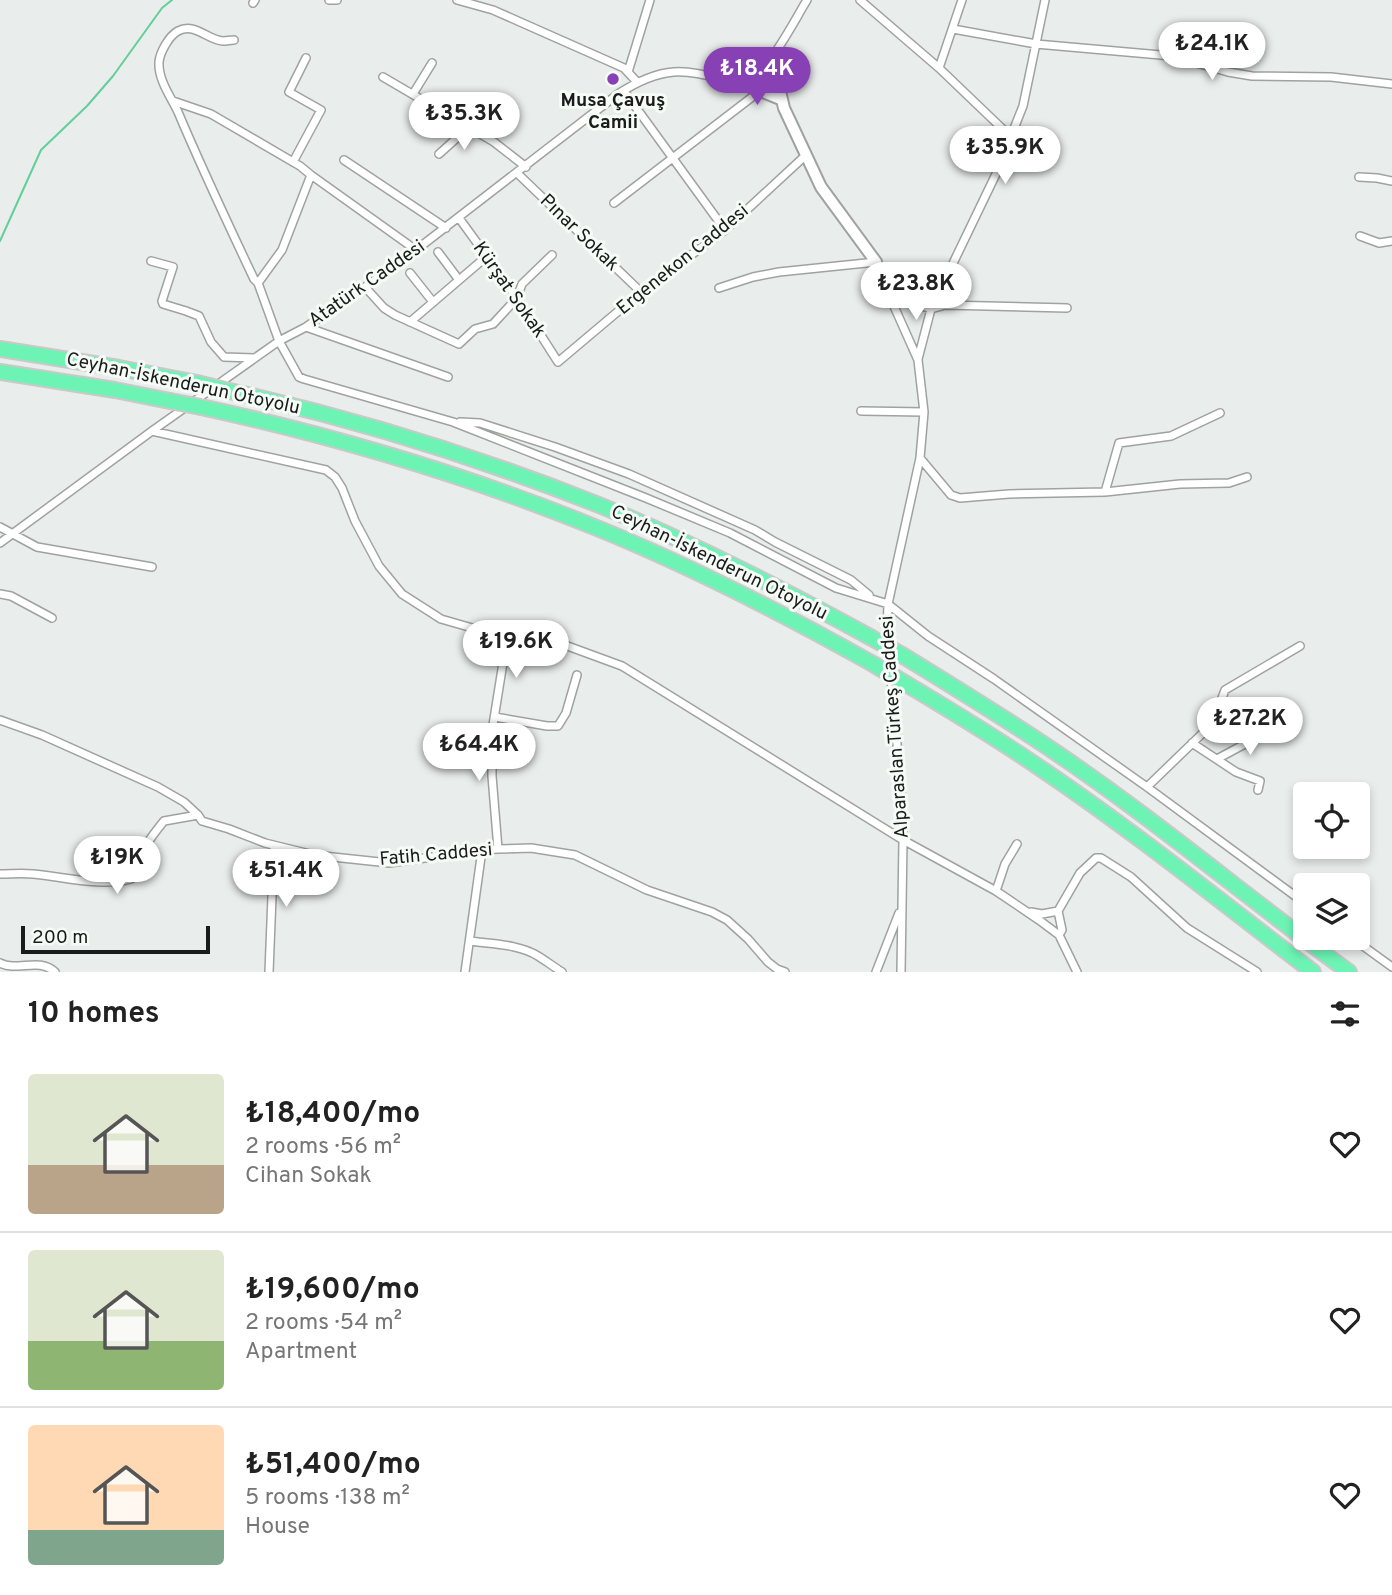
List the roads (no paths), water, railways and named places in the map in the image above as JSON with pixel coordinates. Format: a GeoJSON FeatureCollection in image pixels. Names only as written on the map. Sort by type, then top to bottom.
{"type":"FeatureCollection","features":[{"type":"Feature","properties":{"kind":"highway","name":"Ceyhan-İskenderun Otoyolu"},"geometry":{"type":"LineString","coordinates":[[2,350],[119,368],[266,398],[430,445],[519,475],[601,506],[674,538],[760,579],[870,637],[995,712],[1125,802],[1349,972]]}},
{"type":"Feature","properties":{"kind":"highway","name":"Ceyhan-İskenderun Otoyolu"},"geometry":{"type":"LineString","coordinates":[[0,372],[115,390],[261,420],[424,466],[569,517],[665,558],[806,627],[983,730],[1102,812],[1313,972]]}},
{"type":"Feature","properties":{"kind":"street"},"geometry":{"type":"LineString","coordinates":[[329,0],[337,0]]}},
{"type":"Feature","properties":{"kind":"street"},"geometry":{"type":"LineString","coordinates":[[457,0],[493,9],[624,68],[637,82]]}},
{"type":"Feature","properties":{"kind":"street"},"geometry":{"type":"LineString","coordinates":[[628,72],[650,0]]}},
{"type":"Feature","properties":{"kind":"street"},"geometry":{"type":"LineString","coordinates":[[780,99],[746,85],[760,74],[807,0]]}},
{"type":"Feature","properties":{"kind":"street"},"geometry":{"type":"LineString","coordinates":[[860,0],[1012,136]]}},
{"type":"Feature","properties":{"kind":"street"},"geometry":{"type":"LineString","coordinates":[[939,68],[962,0]]}},
{"type":"Feature","properties":{"kind":"street"},"geometry":{"type":"LineString","coordinates":[[918,359],[931,309],[996,174],[1023,106],[1045,0]]}},
{"type":"Feature","properties":{"kind":"street"},"geometry":{"type":"LineString","coordinates":[[234,40],[222,41],[192,28],[184,29],[174,33],[161,53],[159,64],[163,82],[205,176],[258,283],[279,341],[299,377],[453,422],[730,533],[836,588],[888,604],[928,636],[1147,787],[1293,894]]}},
{"type":"Feature","properties":{"kind":"street"},"geometry":{"type":"LineString","coordinates":[[953,29],[1036,44],[1172,56],[1252,76],[1331,77],[1392,84]]}},
{"type":"Feature","properties":{"kind":"street"},"geometry":{"type":"LineString","coordinates":[[772,57],[780,99],[821,187],[876,262],[918,359]]}},
{"type":"Feature","properties":{"kind":"street"},"geometry":{"type":"LineString","coordinates":[[293,162],[321,110],[289,92],[306,58]]}},
{"type":"Feature","properties":{"kind":"street"},"geometry":{"type":"LineString","coordinates":[[413,94],[432,63]]}},
{"type":"Feature","properties":{"kind":"street","name":"Atatürk Caddesi"},"geometry":{"type":"LineString","coordinates":[[0,543],[279,341],[306,327],[365,287],[637,82],[654,75],[687,71],[746,85]]}},
{"type":"Feature","properties":{"kind":"street"},"geometry":{"type":"LineString","coordinates":[[383,77],[494,142],[526,167]]}},
{"type":"Feature","properties":{"kind":"street"},"geometry":{"type":"LineString","coordinates":[[624,91],[725,230]]}},
{"type":"Feature","properties":{"kind":"street"},"geometry":{"type":"LineString","coordinates":[[614,203],[760,91]]}},
{"type":"Feature","properties":{"kind":"street"},"geometry":{"type":"LineString","coordinates":[[173,101],[211,114],[293,162],[416,250]]}},
{"type":"Feature","properties":{"kind":"street"},"geometry":{"type":"LineString","coordinates":[[439,154],[469,127]]}},
{"type":"Feature","properties":{"kind":"street","name":"Ergenekon Caddesi"},"geometry":{"type":"LineString","coordinates":[[558,362],[641,292],[725,230],[806,155]]}},
{"type":"Feature","properties":{"kind":"street"},"geometry":{"type":"LineString","coordinates":[[344,160],[446,228]]}},
{"type":"Feature","properties":{"kind":"street","name":"Pınar Sokak"},"geometry":{"type":"LineString","coordinates":[[517,173],[641,292]]}},
{"type":"Feature","properties":{"kind":"street"},"geometry":{"type":"LineString","coordinates":[[258,283],[282,250],[311,176]]}},
{"type":"Feature","properties":{"kind":"street"},"geometry":{"type":"LineString","coordinates":[[1359,177],[1377,177],[1392,181]]}},
{"type":"Feature","properties":{"kind":"street","name":"Kürşat Sokak"},"geometry":{"type":"LineString","coordinates":[[459,218],[517,298],[558,362]]}},
{"type":"Feature","properties":{"kind":"street"},"geometry":{"type":"LineString","coordinates":[[1360,236],[1379,243],[1392,241]]}},
{"type":"Feature","properties":{"kind":"street"},"geometry":{"type":"LineString","coordinates":[[438,252],[459,280]]}},
{"type":"Feature","properties":{"kind":"street"},"geometry":{"type":"LineString","coordinates":[[365,287],[384,308],[459,344],[475,330],[492,324],[517,298],[522,284],[552,255]]}},
{"type":"Feature","properties":{"kind":"street"},"geometry":{"type":"LineString","coordinates":[[410,322],[486,257]]}},
{"type":"Feature","properties":{"kind":"street"},"geometry":{"type":"LineString","coordinates":[[150,261],[173,267],[163,304],[199,316],[211,342],[224,357],[255,358]]}},
{"type":"Feature","properties":{"kind":"street"},"geometry":{"type":"LineString","coordinates":[[719,288],[779,272],[876,262]]}},
{"type":"Feature","properties":{"kind":"street"},"geometry":{"type":"LineString","coordinates":[[410,273],[433,302]]}},
{"type":"Feature","properties":{"kind":"street"},"geometry":{"type":"LineString","coordinates":[[889,295],[931,309],[945,305],[1067,308]]}},
{"type":"Feature","properties":{"kind":"street"},"geometry":{"type":"LineString","coordinates":[[306,327],[448,377]]}},
{"type":"Feature","properties":{"kind":"street","name":"Alparaslan Türkeş Caddesi"},"geometry":{"type":"LineString","coordinates":[[901,972],[901,788],[887,633],[888,604],[920,458],[924,412],[918,359]]}},
{"type":"Feature","properties":{"kind":"street"},"geometry":{"type":"LineString","coordinates":[[862,411],[924,412]]}},
{"type":"Feature","properties":{"kind":"street"},"geometry":{"type":"LineString","coordinates":[[1105,492],[1119,443],[1171,436],[1220,413]]}},
{"type":"Feature","properties":{"kind":"street"},"geometry":{"type":"LineString","coordinates":[[453,422],[481,423],[629,474],[755,530],[851,580],[875,599]]}},
{"type":"Feature","properties":{"kind":"street"},"geometry":{"type":"LineString","coordinates":[[152,431],[326,470],[342,488],[355,521],[379,566],[402,594],[441,619],[507,638],[562,644],[622,666],[903,840],[996,891],[1026,911],[1059,935],[1077,972]]}},
{"type":"Feature","properties":{"kind":"street"},"geometry":{"type":"LineString","coordinates":[[920,458],[951,495],[960,498],[1229,483],[1247,477]]}},
{"type":"Feature","properties":{"kind":"street"},"geometry":{"type":"LineString","coordinates":[[0,527],[37,547],[152,567]]}},
{"type":"Feature","properties":{"kind":"street"},"geometry":{"type":"LineString","coordinates":[[0,594],[52,618]]}},
{"type":"Feature","properties":{"kind":"street"},"geometry":{"type":"LineString","coordinates":[[498,849],[492,776],[492,731],[507,638]]}},
{"type":"Feature","properties":{"kind":"street"},"geometry":{"type":"LineString","coordinates":[[1147,787],[1207,729],[1216,715],[1225,690],[1300,646]]}},
{"type":"Feature","properties":{"kind":"street"},"geometry":{"type":"LineString","coordinates":[[495,717],[558,726],[566,713],[577,676]]}},
{"type":"Feature","properties":{"kind":"street","name":"Fatih Caddesi"},"geometry":{"type":"LineString","coordinates":[[0,720],[132,774],[184,802],[202,821],[274,846],[314,855],[389,863],[498,849],[531,848],[575,855],[647,890],[712,912],[727,920],[768,962],[785,972]]}},
{"type":"Feature","properties":{"kind":"street"},"geometry":{"type":"LineString","coordinates":[[1217,759],[1269,731]]}},
{"type":"Feature","properties":{"kind":"street"},"geometry":{"type":"LineString","coordinates":[[1192,743],[1237,772],[1260,781],[1258,790]]}},
{"type":"Feature","properties":{"kind":"street"},"geometry":{"type":"LineString","coordinates":[[0,874],[30,874],[104,882],[131,879],[149,838],[164,821],[198,815]]}},
{"type":"Feature","properties":{"kind":"street"},"geometry":{"type":"LineString","coordinates":[[996,891],[1005,864],[1017,844]]}},
{"type":"Feature","properties":{"kind":"street"},"geometry":{"type":"LineString","coordinates":[[269,972],[274,846]]}},
{"type":"Feature","properties":{"kind":"street"},"geometry":{"type":"LineString","coordinates":[[465,972],[482,850]]}},
{"type":"Feature","properties":{"kind":"street"},"geometry":{"type":"LineString","coordinates":[[1059,935],[1062,930],[1058,911],[1080,873],[1096,858],[1101,858],[1130,877],[1187,928],[1257,972]]}},
{"type":"Feature","properties":{"kind":"street"},"geometry":{"type":"LineString","coordinates":[[876,972],[902,906]]}},
{"type":"Feature","properties":{"kind":"street"},"geometry":{"type":"LineString","coordinates":[[1026,911],[1042,914],[1058,911]]}},
{"type":"Feature","properties":{"kind":"street"},"geometry":{"type":"LineString","coordinates":[[470,941],[516,947],[537,955],[562,972]]}},
{"type":"Feature","properties":{"kind":"street"},"geometry":{"type":"LineString","coordinates":[[1369,950],[1392,967]]}},
{"type":"Feature","properties":{"kind":"street"},"geometry":{"type":"LineString","coordinates":[[0,963],[8,967],[41,965],[55,972]]}},
{"type":"Feature","properties":{"kind":"waterway"},"geometry":{"type":"LineString","coordinates":[[0,241],[41,150],[87,106],[113,76],[162,8],[172,0]]}},
{"type":"Feature","properties":{"kind":"place","name":"Musa Çavuş Camii"},"geometry":{"type":"Point","coordinates":[613,79]}}]}
